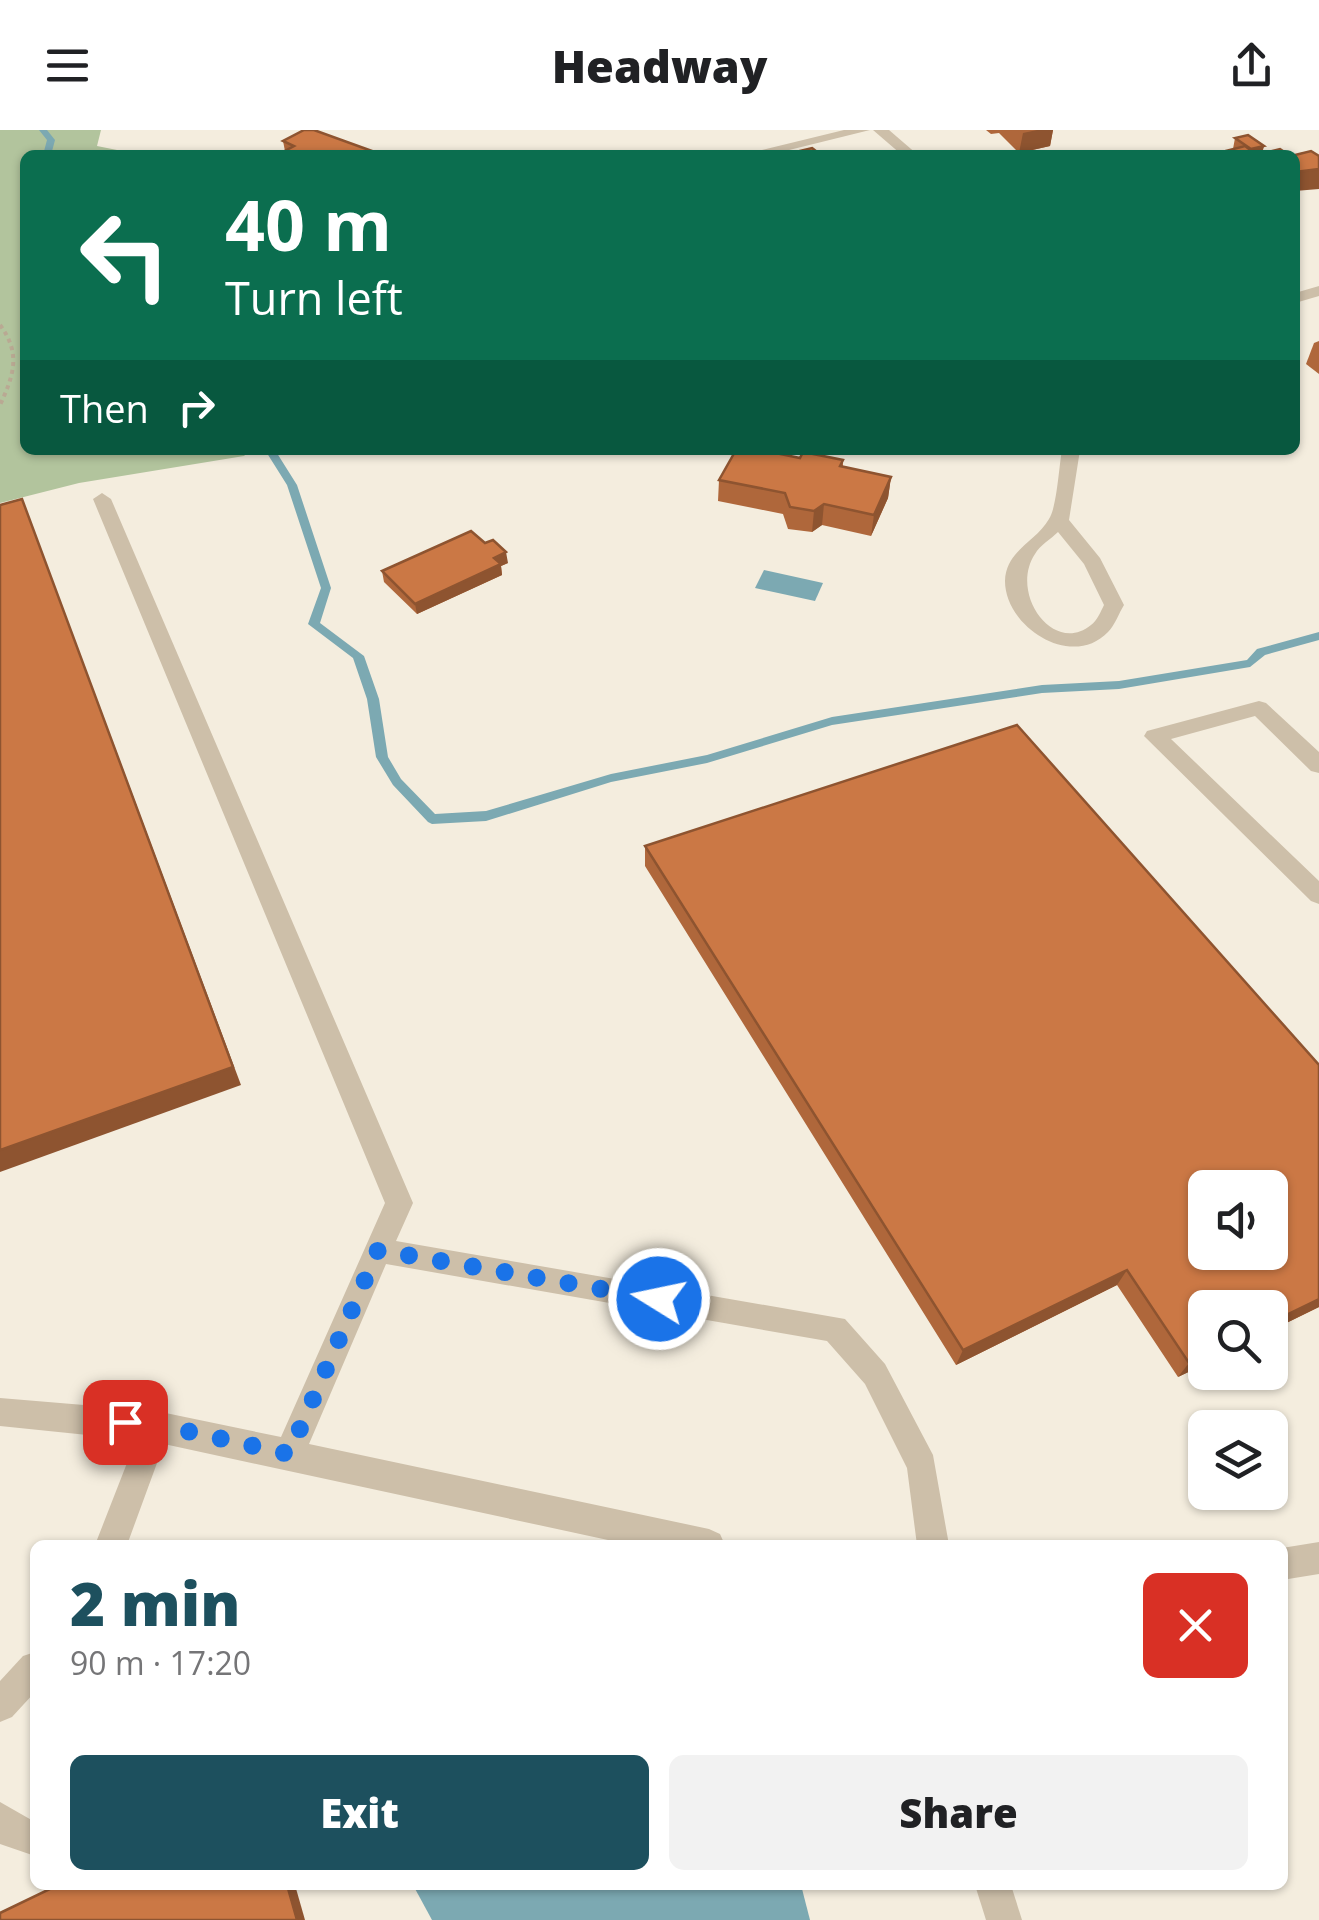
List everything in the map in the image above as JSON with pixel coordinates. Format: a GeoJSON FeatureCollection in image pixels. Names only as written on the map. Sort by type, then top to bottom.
{"type":"FeatureCollection","features":[{"type":"Feature","properties":{"kind":"street"},"geometry":{"type":"LineString","coordinates":[[772,150],[863,130]]}},
{"type":"Feature","properties":{"kind":"street"},"geometry":{"type":"LineString","coordinates":[[880,130],[904,150]]}},
{"type":"Feature","properties":{"kind":"street"},"geometry":{"type":"LineString","coordinates":[[1059,522],[1093,562],[1114,605],[1109,622],[1073,639],[1052,637],[1032,625],[1014,592],[1020,557],[1029,542],[1059,522],[1070,455]]}},
{"type":"Feature","properties":{"kind":"street"},"geometry":{"type":"LineString","coordinates":[[102,499],[399,1203],[289,1454]]}},
{"type":"Feature","properties":{"kind":"street"},"geometry":{"type":"LineString","coordinates":[[1319,765],[1259,708],[1155,736],[1319,895]]}},
{"type":"Feature","properties":{"kind":"street"},"geometry":{"type":"LineString","coordinates":[[378,1250],[835,1329],[876,1374],[922,1466],[932,1540]]}},
{"type":"Feature","properties":{"kind":"street"},"geometry":{"type":"LineString","coordinates":[[0,1412],[64,1414],[156,1426],[514,1507],[683,1540]]}},
{"type":"Feature","properties":{"kind":"street"},"geometry":{"type":"LineString","coordinates":[[113,1540],[156,1426]]}},
{"type":"Feature","properties":{"kind":"street"},"geometry":{"type":"LineString","coordinates":[[1288,1563],[1319,1558]]}},
{"type":"Feature","properties":{"kind":"street"},"geometry":{"type":"LineString","coordinates":[[0,1706],[30,1673]]}},
{"type":"Feature","properties":{"kind":"street"},"geometry":{"type":"LineString","coordinates":[[0,1819],[13,1832],[30,1837]]}},
{"type":"Feature","properties":{"kind":"street"},"geometry":{"type":"LineString","coordinates":[[995,1890],[1004,1920]]}},
{"type":"Feature","properties":{"kind":"path"},"geometry":{"type":"LineString","coordinates":[[0,326],[16,349],[17,368],[0,405]]}},
{"type":"Feature","properties":{"kind":"green space"},"geometry":{"type":"Polygon","coordinates":[[[0,130],[101,130],[97,146],[117,150],[20,150],[20,455],[245,455],[79,483],[0,503],[0,130]]]}},
{"type":"Feature","properties":{"kind":"water"},"geometry":{"type":"Polygon","coordinates":[[[764,570],[823,583],[815,601],[755,588],[764,570]]]}},
{"type":"Feature","properties":{"kind":"water"},"geometry":{"type":"Polygon","coordinates":[[[416,1890],[802,1890],[810,1920],[432,1920],[416,1890]]]}},
{"type":"Feature","properties":{"kind":"building"},"geometry":{"type":"Polygon","coordinates":[[[304,130],[314,130],[369,150],[286,150],[294,146],[283,141],[304,130]]]}},
{"type":"Feature","properties":{"kind":"building"},"geometry":{"type":"Polygon","coordinates":[[[1248,135],[1264,146],[1251,149],[1235,138],[1248,135]]]}},
{"type":"Feature","properties":{"kind":"building"},"geometry":{"type":"Polygon","coordinates":[[[1311,151],[1319,156],[1319,169],[1300,171],[1300,154],[1311,151]]]}},
{"type":"Feature","properties":{"kind":"building"},"geometry":{"type":"Polygon","coordinates":[[[733,455],[818,455],[843,460],[840,466],[891,477],[874,515],[824,504],[814,511],[790,507],[785,493],[719,480],[733,455]]]}},
{"type":"Feature","properties":{"kind":"building"},"geometry":{"type":"Polygon","coordinates":[[[22,499],[233,1067],[0,1150],[0,505],[22,499]]]}},
{"type":"Feature","properties":{"kind":"building"},"geometry":{"type":"Polygon","coordinates":[[[471,531],[485,543],[493,540],[506,552],[494,558],[501,564],[415,604],[382,571],[471,531]]]}},
{"type":"Feature","properties":{"kind":"building"},"geometry":{"type":"Polygon","coordinates":[[[1017,725],[1319,1065],[1319,1299],[1288,1314],[1288,1290],[1188,1290],[1188,1362],[1127,1270],[963,1350],[645,846],[1017,725]]]}},
{"type":"Feature","properties":{"kind":"building"},"geometry":{"type":"Polygon","coordinates":[[[48,1890],[288,1890],[297,1920],[0,1920],[0,1913],[48,1890]]]}},
{"type":"Feature","properties":{"kind":"waterway"},"geometry":{"type":"LineString","coordinates":[[43,130],[51,140],[48,150]]}},
{"type":"Feature","properties":{"kind":"waterway"},"geometry":{"type":"LineString","coordinates":[[273,455],[292,485],[326,588],[314,624],[358,656],[373,699],[382,757],[397,782],[432,819],[486,816],[611,778],[707,759],[832,721],[1042,689],[1119,685],[1250,663],[1261,652],[1319,636]]}},
{"type":"Feature","properties":{"kind":"route"},"geometry":{"type":"LineString","coordinates":[[125,1422],[192,1432],[289,1454],[378,1250],[659,1299]]}}]}
